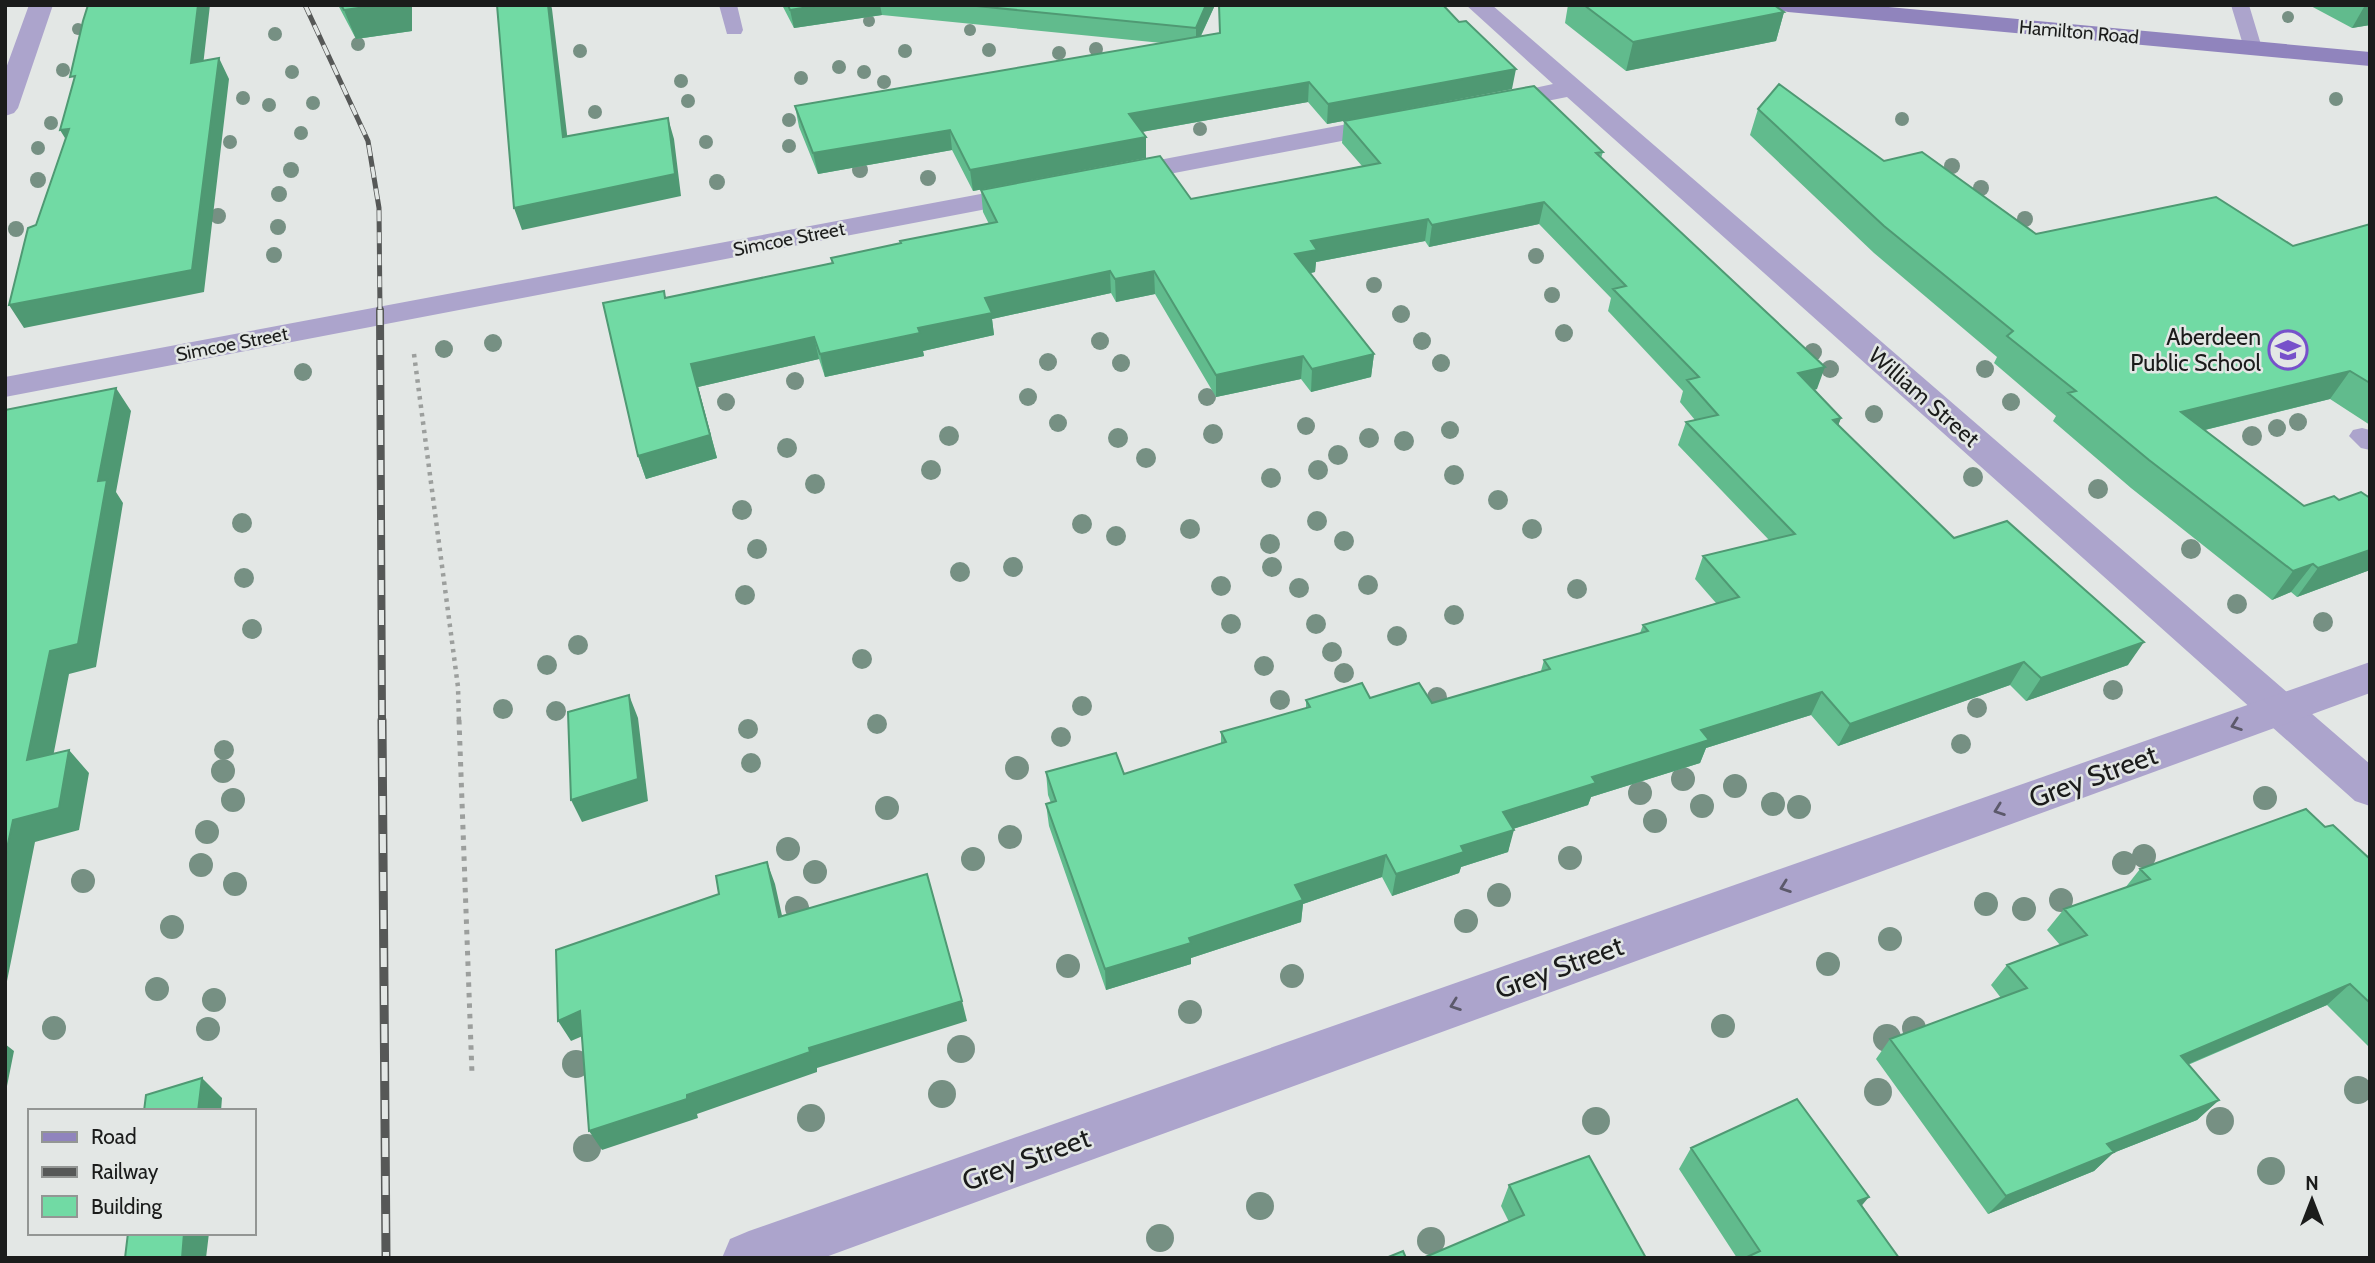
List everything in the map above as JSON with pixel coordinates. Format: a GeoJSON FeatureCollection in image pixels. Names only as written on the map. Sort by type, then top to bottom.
{"type":"FeatureCollection","features":[{"type":"Feature","properties":{"kind":"main road","name":"Hamilton Road"},"geometry":{"type":"LineString","coordinates":[[1788,5],[2370,59]]}},
{"type":"Feature","properties":{"kind":"street"},"geometry":{"type":"LineString","coordinates":[[5,108],[41,5]]}},
{"type":"Feature","properties":{"kind":"street","name":"William Street"},"geometry":{"type":"LineString","coordinates":[[1478,5],[2370,789]]}},
{"type":"Feature","properties":{"kind":"street"},"geometry":{"type":"LineString","coordinates":[[1463,110],[1572,89]]}},
{"type":"Feature","properties":{"kind":"street","name":"Simcoe Street"},"geometry":{"type":"LineString","coordinates":[[5,387],[1422,117]]}},
{"type":"Feature","properties":{"kind":"street","name":"Grey Street"},"geometry":{"type":"LineString","coordinates":[[749,1258],[2370,677]]}},
{"type":"Feature","properties":{"kind":"lane"},"geometry":{"type":"LineString","coordinates":[[728,5],[734,30]]}},
{"type":"Feature","properties":{"kind":"lane"},"geometry":{"type":"LineString","coordinates":[[2240,5],[2253,48]]}},
{"type":"Feature","properties":{"kind":"path"},"geometry":{"type":"LineString","coordinates":[[408,311],[458,687],[472,1074]]}},
{"type":"Feature","properties":{"kind":"building"},"geometry":{"type":"Polygon","coordinates":[[[88,5],[198,5],[191,63],[219,58],[192,270],[9,305],[28,228],[36,225],[69,129],[60,130],[75,76],[70,77],[88,5]]]}},
{"type":"Feature","properties":{"kind":"building"},"geometry":{"type":"Polygon","coordinates":[[[341,5],[380,5],[344,10],[341,5]]]}},
{"type":"Feature","properties":{"kind":"building"},"geometry":{"type":"Polygon","coordinates":[[[497,5],[548,5],[563,137],[668,118],[675,174],[514,208],[497,5]]]}},
{"type":"Feature","properties":{"kind":"building"},"geometry":{"type":"Polygon","coordinates":[[[788,5],[821,5],[790,10],[788,5]]]}},
{"type":"Feature","properties":{"kind":"building"},"geometry":{"type":"Polygon","coordinates":[[[967,5],[1206,5],[1196,28],[967,5]]]}},
{"type":"Feature","properties":{"kind":"building"},"geometry":{"type":"Polygon","coordinates":[[[1219,5],[1443,5],[1459,22],[1466,21],[1516,69],[1328,104],[1309,82],[1129,114],[1146,137],[970,170],[950,130],[813,153],[795,106],[1220,33],[1219,5]]]}},
{"type":"Feature","properties":{"kind":"building"},"geometry":{"type":"Polygon","coordinates":[[[1584,5],[1774,5],[1784,12],[1633,42],[1584,5]]]}},
{"type":"Feature","properties":{"kind":"building"},"geometry":{"type":"Polygon","coordinates":[[[1779,84],[1884,161],[1922,152],[2036,234],[2216,197],[2293,246],[2370,224],[2370,383],[2350,371],[2181,412],[2304,506],[2334,496],[2339,500],[2361,492],[2370,498],[2370,550],[2318,568],[2313,564],[2293,571],[2149,460],[2068,393],[2076,391],[2007,336],[2013,331],[1884,226],[1758,109],[1779,84]]]}},
{"type":"Feature","properties":{"kind":"building"},"geometry":{"type":"Polygon","coordinates":[[[1534,86],[1603,152],[1596,153],[1825,367],[1798,373],[1841,418],[1833,420],[1954,538],[2007,521],[2144,642],[2041,678],[2024,662],[1850,724],[1822,692],[1701,730],[1709,740],[1592,777],[1596,783],[1503,812],[1514,830],[1461,846],[1464,852],[1396,874],[1386,855],[1295,885],[1303,900],[1189,938],[1191,943],[1105,969],[1046,804],[1056,801],[1046,772],[1116,753],[1124,774],[1226,742],[1221,732],[1310,707],[1306,700],[1362,683],[1370,698],[1419,683],[1432,703],[1550,669],[1544,660],[1648,631],[1643,625],[1739,597],[1703,556],[1795,534],[1686,422],[1718,415],[1687,380],[1699,377],[1613,289],[1626,286],[1544,202],[1432,225],[1428,219],[1311,241],[1317,250],[1295,254],[1374,354],[1312,369],[1303,356],[1216,375],[1154,271],[1115,279],[1110,271],[985,298],[992,313],[918,328],[920,333],[820,354],[814,337],[691,364],[710,435],[638,456],[603,303],[664,291],[665,298],[833,263],[831,258],[997,222],[981,190],[1160,156],[1191,199],[1380,163],[1344,121],[1534,86]]]}},
{"type":"Feature","properties":{"kind":"building"},"geometry":{"type":"Polygon","coordinates":[[[116,388],[98,481],[107,480],[78,644],[50,651],[27,760],[69,750],[59,808],[13,820],[5,858],[5,410],[116,388]]]}},
{"type":"Feature","properties":{"kind":"building"},"geometry":{"type":"Polygon","coordinates":[[[629,695],[638,779],[571,800],[568,712],[629,695]]]}},
{"type":"Feature","properties":{"kind":"building"},"geometry":{"type":"Polygon","coordinates":[[[2306,809],[2325,827],[2333,825],[2370,859],[2370,1003],[2350,984],[2181,1056],[2219,1100],[2107,1144],[2114,1152],[2006,1196],[1890,1039],[2027,988],[2007,965],[2087,935],[2064,909],[2150,879],[2140,869],[2306,809]]]}},
{"type":"Feature","properties":{"kind":"building"},"geometry":{"type":"Polygon","coordinates":[[[767,862],[779,917],[927,874],[962,1001],[809,1048],[810,1052],[687,1095],[687,1099],[589,1131],[580,1011],[558,1021],[556,950],[719,894],[716,876],[767,862]]]}},
{"type":"Feature","properties":{"kind":"building"},"geometry":{"type":"Polygon","coordinates":[[[202,1078],[198,1109],[144,1109],[146,1095],[202,1078]]]}},
{"type":"Feature","properties":{"kind":"building"},"geometry":{"type":"Polygon","coordinates":[[[1797,1099],[1869,1197],[1858,1201],[1899,1258],[1745,1258],[1760,1251],[1691,1148],[1797,1099]]]}},
{"type":"Feature","properties":{"kind":"building"},"geometry":{"type":"Polygon","coordinates":[[[1589,1156],[1646,1258],[1423,1258],[1524,1215],[1509,1185],[1589,1156]]]}},
{"type":"Feature","properties":{"kind":"building"},"geometry":{"type":"Polygon","coordinates":[[[128,1235],[184,1235],[182,1258],[125,1258],[128,1235]]]}},
{"type":"Feature","properties":{"kind":"building"},"geometry":{"type":"Polygon","coordinates":[[[1403,1251],[1406,1258],[1386,1258],[1403,1251]]]}},
{"type":"Feature","properties":{"kind":"railway"},"geometry":{"type":"LineString","coordinates":[[305,5],[368,141],[379,208],[380,312]]}},
{"type":"Feature","properties":{"kind":"railway"},"geometry":{"type":"LineString","coordinates":[[380,310],[382,722]]}},
{"type":"Feature","properties":{"kind":"railway"},"geometry":{"type":"LineString","coordinates":[[382,720],[386,1258]]}},
{"type":"Feature","properties":{"kind":"place","name":"Aberdeen Public School"},"geometry":{"type":"Point","coordinates":[2288,350]}}]}
